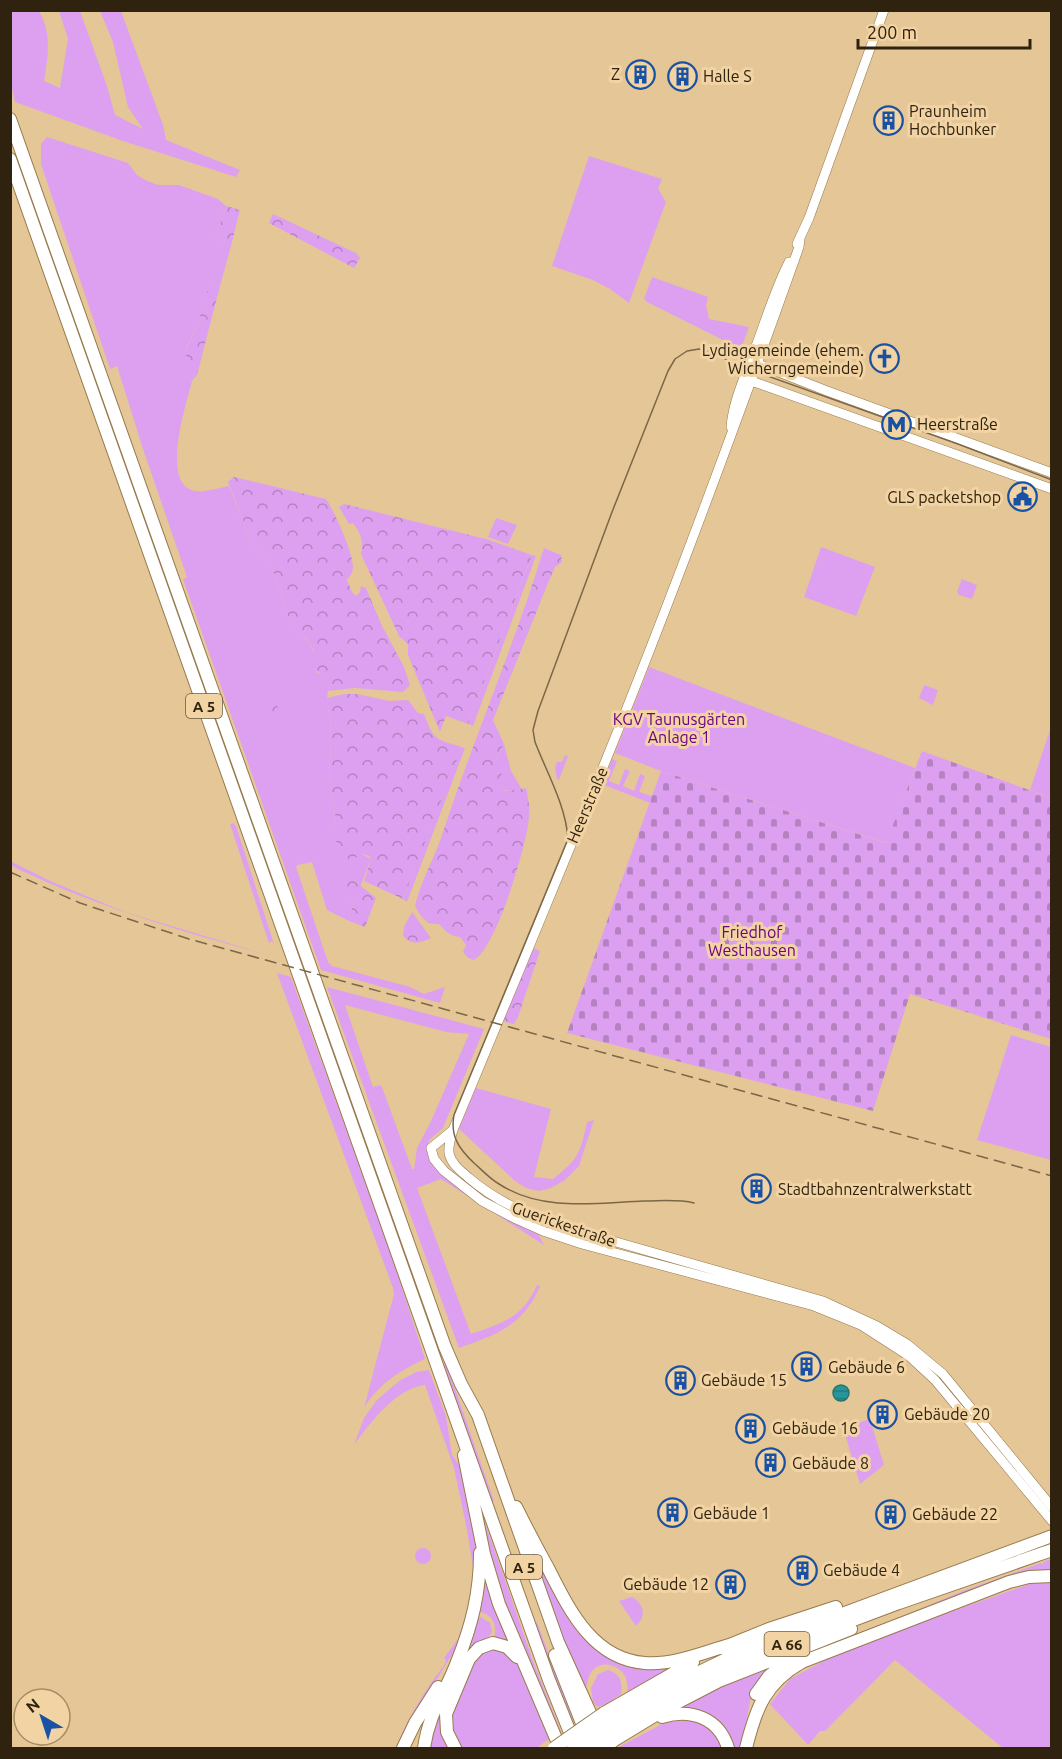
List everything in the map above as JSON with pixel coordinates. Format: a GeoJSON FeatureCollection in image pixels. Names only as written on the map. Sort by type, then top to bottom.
{"type":"FeatureCollection","features":[{"type":"Feature","properties":{"kind":"highway","name":"A 5"},"geometry":{"type":"LineString","coordinates":[[10,118],[590,1749]]}},
{"type":"Feature","properties":{"kind":"highway","name":"A 5"},"geometry":{"type":"LineString","coordinates":[[10,159],[549,1680],[563,1747]]}},
{"type":"Feature","properties":{"kind":"highway"},"geometry":{"type":"LineString","coordinates":[[461,1384],[478,1416],[513,1499],[567,1605],[584,1631],[593,1640],[619,1656],[642,1663],[671,1662],[729,1645],[814,1613],[935,1578]]}},
{"type":"Feature","properties":{"kind":"highway"},"geometry":{"type":"LineString","coordinates":[[478,1416],[558,1642],[605,1749]]}},
{"type":"Feature","properties":{"kind":"highway"},"geometry":{"type":"LineString","coordinates":[[462,1436],[465,1466],[480,1536],[500,1604],[524,1666],[563,1747]]}},
{"type":"Feature","properties":{"kind":"highway"},"geometry":{"type":"LineString","coordinates":[[424,1749],[435,1708],[458,1662],[477,1602],[480,1536]]}},
{"type":"Feature","properties":{"kind":"highway","name":"A 66"},"geometry":{"type":"LineString","coordinates":[[590,1749],[610,1727],[660,1690],[722,1659],[1051,1536]]}},
{"type":"Feature","properties":{"kind":"highway","name":"A 66"},"geometry":{"type":"LineString","coordinates":[[563,1747],[610,1727],[733,1666],[786,1644],[1052,1550]]}},
{"type":"Feature","properties":{"kind":"highway"},"geometry":{"type":"LineString","coordinates":[[747,1747],[758,1709],[766,1693],[782,1675],[802,1662],[1009,1582],[1029,1577],[1052,1576]]}},
{"type":"Feature","properties":{"kind":"highway"},"geometry":{"type":"LineString","coordinates":[[640,1724],[719,1681],[920,1602],[972,1579]]}},
{"type":"Feature","properties":{"kind":"highway"},"geometry":{"type":"LineString","coordinates":[[747,1747],[750,1712],[755,1696],[764,1682],[782,1664],[816,1643]]}},
{"type":"Feature","properties":{"kind":"highway"},"geometry":{"type":"LineString","coordinates":[[455,1749],[447,1732],[446,1714],[474,1652],[487,1644],[500,1644],[514,1652],[524,1666]]}},
{"type":"Feature","properties":{"kind":"highway"},"geometry":{"type":"LineString","coordinates":[[605,1749],[610,1727],[674,1672],[729,1645]]}},
{"type":"Feature","properties":{"kind":"highway"},"geometry":{"type":"LineString","coordinates":[[403,1749],[415,1723],[461,1651]]}},
{"type":"Feature","properties":{"kind":"highway"},"geometry":{"type":"LineString","coordinates":[[610,1727],[640,1724],[675,1713],[694,1715],[703,1717],[714,1725],[722,1735],[728,1749]]}},
{"type":"Feature","properties":{"kind":"main road","name":"Heerstraße"},"geometry":{"type":"LineString","coordinates":[[453,1130],[607,758],[728,445],[754,362],[777,312],[800,239],[884,10]]}},
{"type":"Feature","properties":{"kind":"main road"},"geometry":{"type":"LineString","coordinates":[[754,362],[1052,473]]}},
{"type":"Feature","properties":{"kind":"main road"},"geometry":{"type":"LineString","coordinates":[[748,380],[1052,489]]}},
{"type":"Feature","properties":{"kind":"main road","name":"Guerickestraße"},"geometry":{"type":"LineString","coordinates":[[453,1130],[449,1152],[454,1164],[478,1186],[507,1205],[567,1228],[823,1300],[894,1335],[932,1364],[955,1388],[1052,1507]]}},
{"type":"Feature","properties":{"kind":"main road","name":"Guerickestraße"},"geometry":{"type":"LineString","coordinates":[[453,1130],[431,1148],[434,1160],[444,1171],[482,1201],[516,1219],[582,1244],[814,1306],[861,1325],[909,1356],[935,1380],[1052,1521]]}},
{"type":"Feature","properties":{"kind":"green space"},"geometry":{"type":"Polygon","coordinates":[[[10,11],[39,11],[47,36],[48,54],[44,81],[60,88],[68,39],[59,11],[80,11],[115,115],[143,129],[128,107],[113,42],[100,11],[121,11],[163,125],[166,140],[240,170],[236,177],[123,141],[15,102],[11,85],[10,11]]]}},
{"type":"Feature","properties":{"kind":"green space"},"geometry":{"type":"Polygon","coordinates":[[[47,137],[128,163],[137,175],[145,180],[158,185],[179,185],[218,199],[226,206],[215,238],[231,246],[220,286],[210,282],[198,323],[185,351],[193,371],[178,443],[179,476],[185,486],[197,491],[229,486],[251,541],[262,551],[272,568],[291,625],[311,646],[316,672],[327,676],[332,685],[327,698],[331,729],[329,772],[336,820],[334,828],[361,854],[371,859],[360,887],[354,880],[346,891],[353,904],[349,921],[327,910],[312,862],[296,867],[328,962],[332,966],[410,987],[424,994],[445,987],[440,1003],[321,970],[183,579],[187,577],[117,366],[110,369],[41,164],[41,144],[47,137]]]}},
{"type":"Feature","properties":{"kind":"green space"},"geometry":{"type":"Polygon","coordinates":[[[589,156],[662,179],[658,189],[666,202],[629,303],[593,280],[552,266],[589,156]]]}},
{"type":"Feature","properties":{"kind":"green space"},"geometry":{"type":"Polygon","coordinates":[[[226,206],[240,210],[231,246],[215,238],[226,206]]]}},
{"type":"Feature","properties":{"kind":"green space"},"geometry":{"type":"Polygon","coordinates":[[[273,214],[356,253],[360,258],[354,268],[269,223],[273,214]]]}},
{"type":"Feature","properties":{"kind":"green space"},"geometry":{"type":"Polygon","coordinates":[[[652,277],[708,297],[706,306],[709,319],[749,327],[741,349],[647,302],[644,299],[652,277]]]}},
{"type":"Feature","properties":{"kind":"green space"},"geometry":{"type":"Polygon","coordinates":[[[210,281],[220,286],[197,375],[192,381],[192,371],[185,352],[198,323],[210,281]]]}},
{"type":"Feature","properties":{"kind":"green space"},"geometry":{"type":"Polygon","coordinates":[[[234,477],[326,499],[350,552],[353,567],[347,580],[356,596],[361,586],[366,588],[381,624],[404,667],[410,685],[403,692],[355,688],[328,691],[332,685],[330,681],[311,667],[314,657],[313,649],[291,625],[272,568],[262,551],[251,541],[228,482],[234,477]]]}},
{"type":"Feature","properties":{"kind":"green space"},"geometry":{"type":"Polygon","coordinates":[[[344,504],[486,539],[532,555],[468,724],[446,716],[440,732],[408,655],[408,644],[399,636],[361,554],[360,534],[353,523],[349,524],[339,507],[344,504]]]}},
{"type":"Feature","properties":{"kind":"green space"},"geometry":{"type":"Polygon","coordinates":[[[496,518],[517,525],[508,544],[488,537],[496,518]]]}},
{"type":"Feature","properties":{"kind":"green space"},"geometry":{"type":"Polygon","coordinates":[[[821,547],[875,567],[856,616],[804,597],[821,547]]]}},
{"type":"Feature","properties":{"kind":"green space"},"geometry":{"type":"Polygon","coordinates":[[[544,548],[561,555],[562,562],[555,567],[548,583],[493,720],[504,744],[495,762],[504,779],[500,787],[506,791],[526,788],[529,809],[527,829],[517,870],[501,916],[483,952],[474,960],[468,958],[463,952],[466,945],[460,937],[450,934],[439,924],[427,922],[415,906],[520,621],[544,548]]]}},
{"type":"Feature","properties":{"kind":"green space"},"geometry":{"type":"Polygon","coordinates":[[[532,555],[536,556],[473,726],[468,724],[532,555]]]}},
{"type":"Feature","properties":{"kind":"green space"},"geometry":{"type":"Polygon","coordinates":[[[962,579],[977,585],[972,599],[959,595],[957,592],[962,579]]]}},
{"type":"Feature","properties":{"kind":"green space","name":"KGV Taunusgärten Anlage 1"},"geometry":{"type":"Polygon","coordinates":[[[649,667],[915,768],[887,843],[661,771],[615,753],[649,667]]]}},
{"type":"Feature","properties":{"kind":"green space"},"geometry":{"type":"Polygon","coordinates":[[[924,685],[938,690],[933,705],[919,698],[924,685]]]}},
{"type":"Feature","properties":{"kind":"green space"},"geometry":{"type":"Polygon","coordinates":[[[270,693],[286,722],[284,726],[279,726],[269,706],[268,694],[270,693]]]}},
{"type":"Feature","properties":{"kind":"green space"},"geometry":{"type":"Polygon","coordinates":[[[357,694],[389,701],[408,700],[418,713],[424,714],[433,734],[441,740],[462,747],[403,899],[364,881],[371,859],[369,856],[361,854],[350,861],[337,845],[329,772],[331,729],[327,698],[357,694]]]}},
{"type":"Feature","properties":{"kind":"green space"},"geometry":{"type":"Polygon","coordinates":[[[1051,727],[1051,798],[1030,790],[1051,727]]]}},
{"type":"Feature","properties":{"kind":"green space"},"geometry":{"type":"Polygon","coordinates":[[[504,744],[511,771],[521,788],[516,790],[508,791],[500,787],[495,762],[504,744]]]}},
{"type":"Feature","properties":{"kind":"green space"},"geometry":{"type":"Polygon","coordinates":[[[461,747],[465,748],[407,902],[403,899],[461,747]]]}},
{"type":"Feature","properties":{"kind":"green space","name":"Friedhof Westhausen"},"geometry":{"type":"Polygon","coordinates":[[[922,751],[1051,798],[1051,1039],[910,994],[873,1111],[567,1033],[661,771],[886,843],[922,751]]]}},
{"type":"Feature","properties":{"kind":"green space"},"geometry":{"type":"Polygon","coordinates":[[[565,755],[568,756],[559,780],[555,768],[557,762],[562,762],[565,755]]]}},
{"type":"Feature","properties":{"kind":"green space"},"geometry":{"type":"Polygon","coordinates":[[[612,759],[617,761],[609,781],[619,785],[625,769],[630,771],[623,786],[634,791],[640,774],[645,776],[639,792],[652,796],[654,790],[650,803],[602,784],[612,759]]]}},
{"type":"Feature","properties":{"kind":"green space"},"geometry":{"type":"Polygon","coordinates":[[[233,823],[236,826],[274,944],[272,941],[269,943],[230,824],[233,823]]]}},
{"type":"Feature","properties":{"kind":"green space"},"geometry":{"type":"Polygon","coordinates":[[[10,861],[50,881],[125,912],[80,896],[11,865],[10,861]]]}},
{"type":"Feature","properties":{"kind":"green space"},"geometry":{"type":"Polygon","coordinates":[[[346,874],[376,898],[365,927],[349,921],[353,904],[341,885],[346,874]]]}},
{"type":"Feature","properties":{"kind":"green space"},"geometry":{"type":"Polygon","coordinates":[[[125,912],[264,954],[171,927],[125,912]]]}},
{"type":"Feature","properties":{"kind":"green space"},"geometry":{"type":"Polygon","coordinates":[[[412,912],[431,938],[417,943],[403,936],[404,927],[412,912]]]}},
{"type":"Feature","properties":{"kind":"green space"},"geometry":{"type":"Polygon","coordinates":[[[531,947],[540,951],[518,1017],[514,1024],[502,1021],[531,947]]]}},
{"type":"Feature","properties":{"kind":"green space"},"geometry":{"type":"Polygon","coordinates":[[[277,973],[291,977],[392,1257],[425,1359],[391,1379],[376,1392],[364,1408],[394,1294],[393,1288],[277,973]]]}},
{"type":"Feature","properties":{"kind":"green space"},"geometry":{"type":"Polygon","coordinates":[[[327,987],[484,1029],[443,1128],[429,1140],[427,1151],[432,1163],[515,1223],[539,1235],[544,1245],[441,1179],[417,1188],[471,1334],[510,1318],[525,1305],[537,1285],[540,1286],[526,1311],[517,1320],[497,1333],[459,1348],[327,987]],[[345,1005],[373,1087],[380,1085],[382,1087],[412,1169],[414,1169],[417,1148],[469,1034],[446,1032],[345,1005]]]}},
{"type":"Feature","properties":{"kind":"green space"},"geometry":{"type":"Polygon","coordinates":[[[1011,1035],[1051,1047],[1051,1160],[977,1140],[1011,1035]]]}},
{"type":"Feature","properties":{"kind":"green space"},"geometry":{"type":"Polygon","coordinates":[[[476,1088],[551,1109],[534,1177],[553,1179],[568,1166],[580,1149],[587,1122],[594,1120],[579,1166],[565,1180],[551,1188],[539,1191],[526,1188],[515,1181],[459,1129],[476,1088]]]}},
{"type":"Feature","properties":{"kind":"green space"},"geometry":{"type":"Polygon","coordinates":[[[371,1151],[442,1354],[440,1354],[368,1152],[371,1151]]]}},
{"type":"Feature","properties":{"kind":"green space"},"geometry":{"type":"Polygon","coordinates":[[[446,1363],[451,1383],[453,1383],[494,1501],[492,1503],[443,1364],[446,1363]]]}},
{"type":"Feature","properties":{"kind":"green space"},"geometry":{"type":"Polygon","coordinates":[[[429,1370],[446,1416],[452,1455],[462,1469],[470,1506],[476,1550],[476,1588],[458,1645],[427,1695],[399,1748],[396,1748],[411,1715],[445,1664],[444,1658],[458,1639],[470,1602],[474,1572],[454,1468],[425,1385],[414,1388],[394,1400],[376,1417],[354,1445],[364,1418],[377,1400],[399,1381],[416,1372],[429,1370]]]}},
{"type":"Feature","properties":{"kind":"green space"},"geometry":{"type":"Polygon","coordinates":[[[870,1419],[884,1465],[860,1484],[843,1428],[870,1419]]]}},
{"type":"Feature","properties":{"kind":"green space"},"geometry":{"type":"Polygon","coordinates":[[[510,1499],[538,1557],[606,1652],[681,1663],[628,1692],[624,1674],[616,1667],[602,1665],[591,1672],[585,1692],[572,1666],[510,1499]]]}},
{"type":"Feature","properties":{"kind":"green space"},"geometry":{"type":"Polygon","coordinates":[[[480,1508],[533,1661],[561,1732],[558,1734],[490,1566],[480,1508]]]}},
{"type":"Feature","properties":{"kind":"green space"},"geometry":{"type":"Polygon","coordinates":[[[423,1548],[431,1556],[423,1564],[415,1556],[423,1548]]]}},
{"type":"Feature","properties":{"kind":"green space"},"geometry":{"type":"Polygon","coordinates":[[[1051,1559],[1051,1573],[794,1660],[816,1649],[963,1591],[1041,1563],[1044,1565],[1043,1562],[1051,1559]]]}},
{"type":"Feature","properties":{"kind":"green space"},"geometry":{"type":"Polygon","coordinates":[[[484,1567],[509,1645],[493,1640],[494,1622],[489,1616],[480,1612],[484,1567]]]}},
{"type":"Feature","properties":{"kind":"green space"},"geometry":{"type":"Polygon","coordinates":[[[1038,1581],[1051,1583],[1051,1748],[1003,1748],[895,1660],[825,1731],[820,1731],[808,1745],[770,1704],[790,1679],[846,1649],[1038,1581]]]}},
{"type":"Feature","properties":{"kind":"green space"},"geometry":{"type":"Polygon","coordinates":[[[632,1597],[643,1610],[642,1618],[636,1626],[619,1601],[632,1597]]]}},
{"type":"Feature","properties":{"kind":"green space"},"geometry":{"type":"Polygon","coordinates":[[[481,1617],[490,1623],[492,1632],[451,1694],[451,1748],[427,1748],[431,1730],[478,1618],[481,1617]]]}},
{"type":"Feature","properties":{"kind":"green space"},"geometry":{"type":"Polygon","coordinates":[[[537,1622],[574,1723],[572,1724],[537,1631],[538,1627],[536,1628],[535,1624],[537,1622]]]}},
{"type":"Feature","properties":{"kind":"green space"},"geometry":{"type":"Polygon","coordinates":[[[500,1647],[518,1663],[552,1737],[538,1748],[461,1748],[450,1721],[458,1689],[480,1650],[500,1647]]]}},
{"type":"Feature","properties":{"kind":"green space"},"geometry":{"type":"Polygon","coordinates":[[[775,1663],[750,1701],[742,1748],[732,1748],[723,1732],[674,1711],[727,1684],[775,1663]]]}},
{"type":"Feature","properties":{"kind":"green space"},"geometry":{"type":"Polygon","coordinates":[[[608,1670],[620,1679],[621,1694],[598,1707],[593,1703],[591,1688],[598,1674],[608,1670]]]}},
{"type":"Feature","properties":{"kind":"green space"},"geometry":{"type":"Polygon","coordinates":[[[692,1720],[711,1731],[723,1748],[617,1748],[664,1723],[692,1720]]]}},
{"type":"Feature","properties":{"kind":"water"},"geometry":{"type":"Polygon","coordinates":[[[841,1385],[847,1387],[849,1393],[847,1399],[841,1401],[835,1399],[833,1393],[835,1387],[841,1385]]]}},
{"type":"Feature","properties":{"kind":"tram line"},"geometry":{"type":"LineString","coordinates":[[694,1203],[669,1200],[569,1204],[533,1199],[516,1193],[489,1177],[464,1153],[453,1129],[454,1115],[568,839],[560,802],[535,742],[533,730],[538,711],[612,512],[668,371],[675,359],[687,351],[699,349],[710,352],[748,369],[1052,480]]}},
{"type":"Feature","properties":{"kind":"railway"},"geometry":{"type":"LineString","coordinates":[[10,872],[80,903],[189,939],[1052,1176]]}},
{"type":"Feature","properties":{"kind":"place","name":"Z"},"geometry":{"type":"Point","coordinates":[641,74]}},
{"type":"Feature","properties":{"kind":"place","name":"Halle S"},"geometry":{"type":"Point","coordinates":[682,76]}},
{"type":"Feature","properties":{"kind":"place","name":"Praunheim Hochbunker"},"geometry":{"type":"Point","coordinates":[888,120]}},
{"type":"Feature","properties":{"kind":"place","name":"Lydiagemeinde (ehem. Wicherngemeinde)"},"geometry":{"type":"Point","coordinates":[885,359]}},
{"type":"Feature","properties":{"kind":"place","name":"Heerstraße"},"geometry":{"type":"Point","coordinates":[896,424]}},
{"type":"Feature","properties":{"kind":"place","name":"GLS packetshop"},"geometry":{"type":"Point","coordinates":[1022,497]}},
{"type":"Feature","properties":{"kind":"place","name":"Stadtbahnzentralwerkstatt"},"geometry":{"type":"Point","coordinates":[757,1189]}},
{"type":"Feature","properties":{"kind":"place","name":"Gebäude 6"},"geometry":{"type":"Point","coordinates":[807,1367]}},
{"type":"Feature","properties":{"kind":"place","name":"Gebäude 15"},"geometry":{"type":"Point","coordinates":[680,1380]}},
{"type":"Feature","properties":{"kind":"place","name":"Gebäude 20"},"geometry":{"type":"Point","coordinates":[883,1414]}},
{"type":"Feature","properties":{"kind":"place","name":"Gebäude 16"},"geometry":{"type":"Point","coordinates":[751,1428]}},
{"type":"Feature","properties":{"kind":"place","name":"Gebäude 8"},"geometry":{"type":"Point","coordinates":[771,1463]}},
{"type":"Feature","properties":{"kind":"place","name":"Gebäude 1"},"geometry":{"type":"Point","coordinates":[672,1513]}},
{"type":"Feature","properties":{"kind":"place","name":"Gebäude 22"},"geometry":{"type":"Point","coordinates":[891,1514]}},
{"type":"Feature","properties":{"kind":"place","name":"Gebäude 4"},"geometry":{"type":"Point","coordinates":[802,1570]}},
{"type":"Feature","properties":{"kind":"place","name":"Gebäude 12"},"geometry":{"type":"Point","coordinates":[730,1584]}}]}
